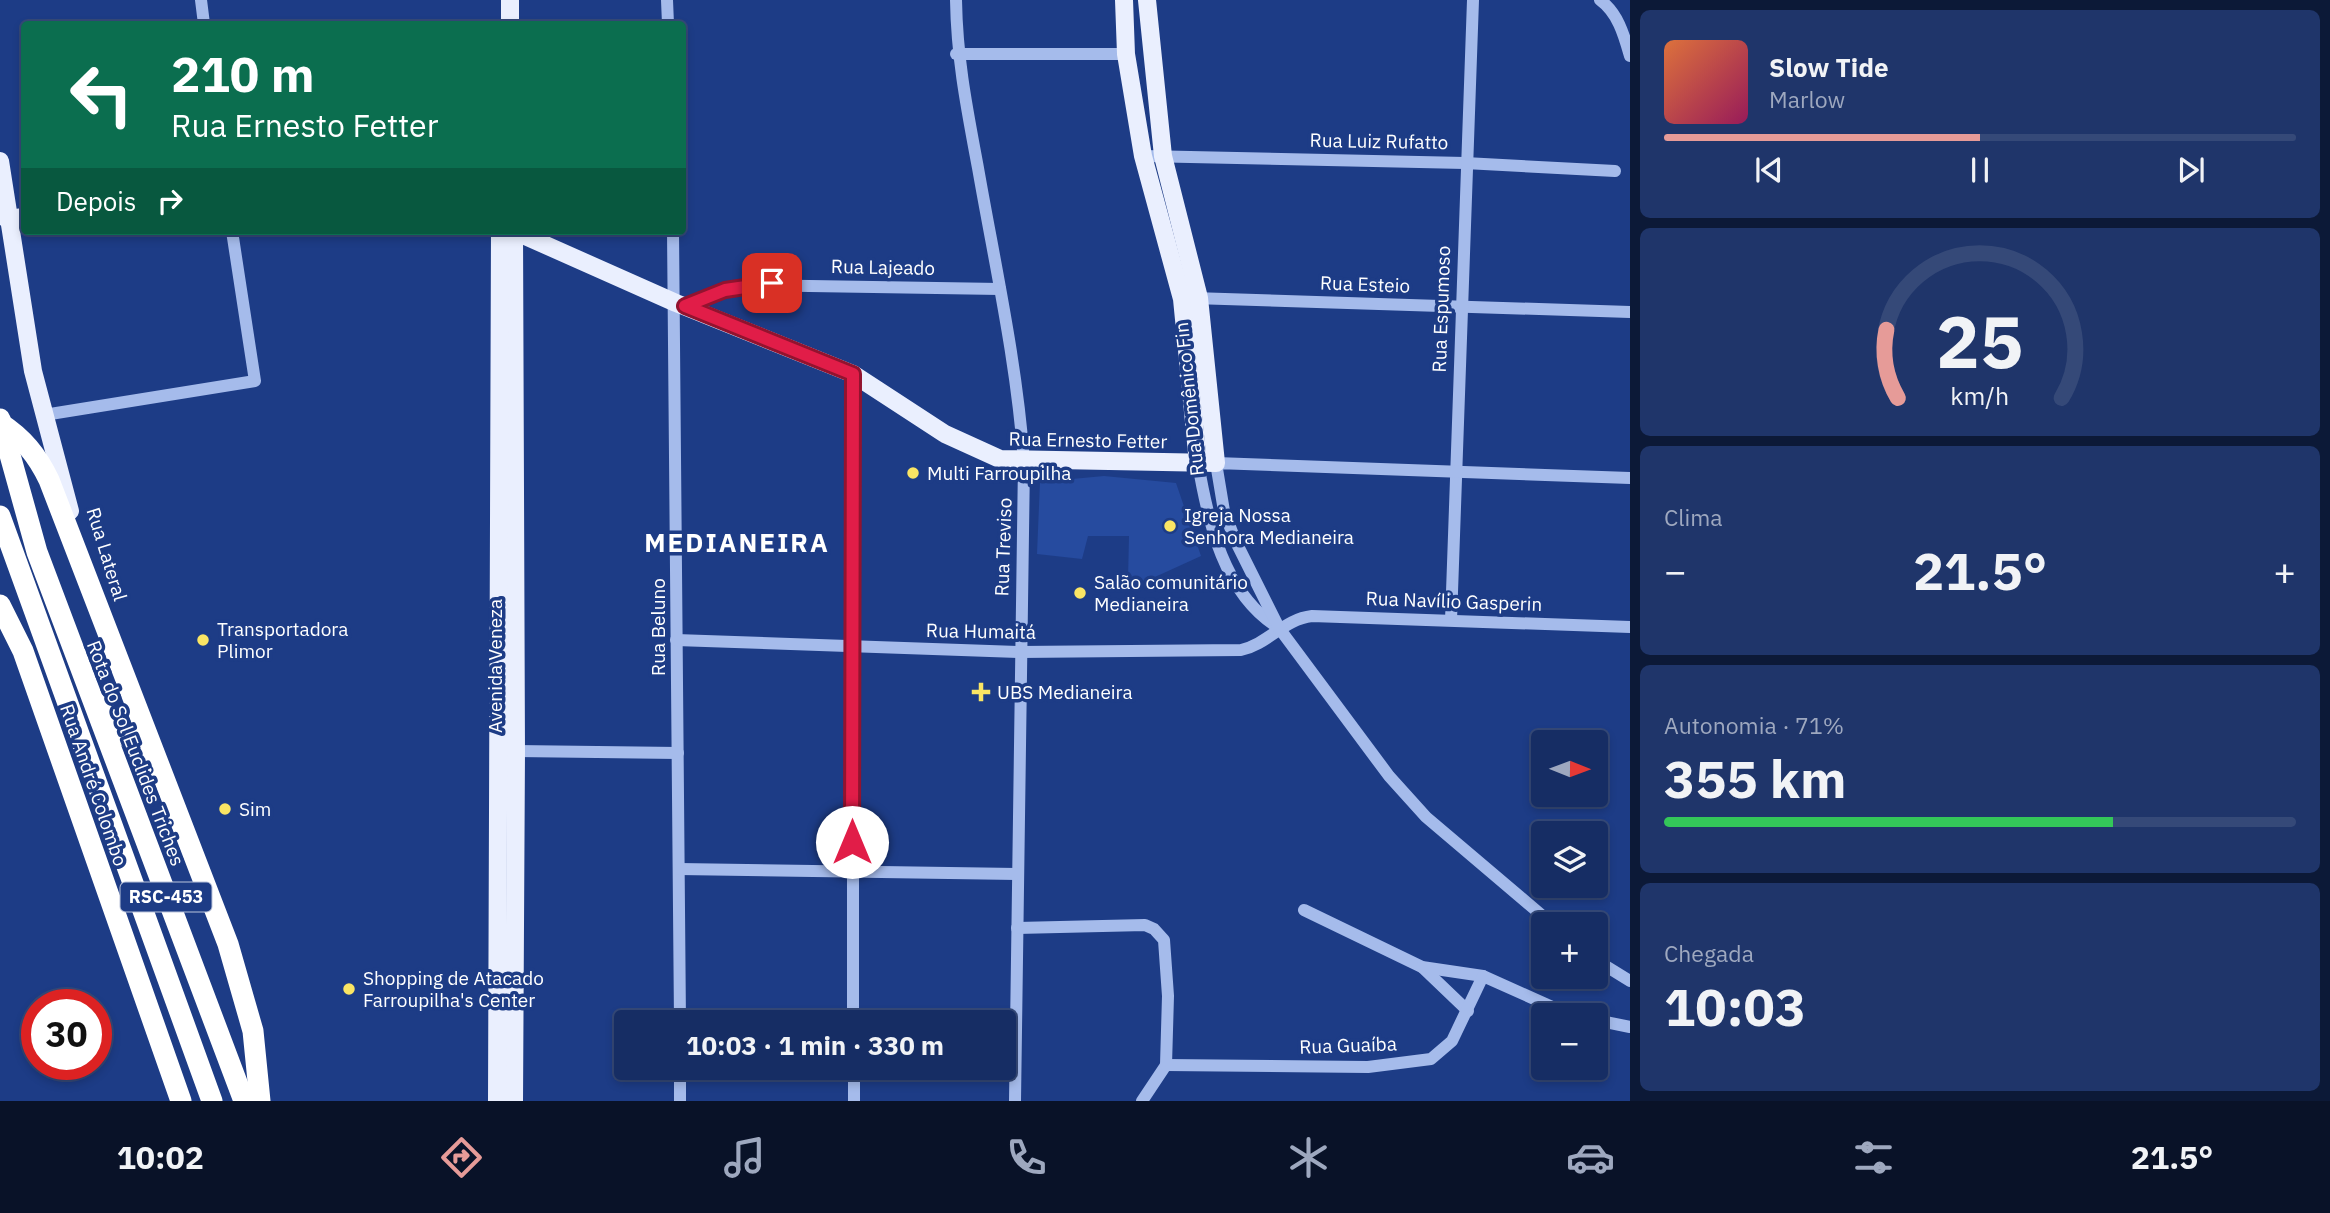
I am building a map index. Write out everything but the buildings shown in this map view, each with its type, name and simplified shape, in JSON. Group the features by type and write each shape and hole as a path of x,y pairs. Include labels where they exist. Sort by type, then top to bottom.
{"highway":[{"path":"1,421 38,457 88,578"},
{"name":"Rota do Sol Euclides Triches","path":"1,421 37,552 244,1101"},
{"name":"RSC-453","path":"0,516 212,1101"},
{"name":"Rua Lateral","path":"88,578 228,944 253,1031 260,1101"},
{"name":"Rua André Colombo","path":"0,605 23,651 181,1101"},
{"path":"89,693 162,775"},
{"path":"99,869 198,1063"}],"main road":[{"path":"498,0 498,21"},
{"path":"510,0 510,21"},
{"name":"Rua Domênico Fin","path":"1124,0 1126,54 1143,156 1191,298 1198,463"},
{"name":"Rua Domênico Fin","path":"1147,0 1163,156 1191,298 1216,463"},
{"name":"Rua Lateral","path":"0,161 16,218 44,415 88,578"},
{"name":"Avenida Veneza","path":"500,235 507,837 506,1065 514,1101"},
{"name":"Avenida Veneza","path":"507,837 516,751 514,235"},
{"name":"Rua Ernesto Fetter","path":"523,235 681,305 853,374 945,434 975,450 1000,459 1024,462 1216,463"},
{"name":"Avenida Veneza","path":"497,1101 506,1065"}],"street":[{"path":"201,0 204,21"},
{"path":"667,0 668,21"},
{"name":"Rua Treviso","path":"956,0 957,54 1000,289 1021,419 1024,462 1019,652 1015,1101"},
{"name":"Rua Espumoso","path":"1451,620 1465,163 1473,0"},
{"path":"1600,0 1609,7 1622,29 1630,56"},
{"path":"957,54 1126,54"},
{"name":"Rua Luiz Rufatto","path":"1143,156 1465,163 1615,171"},
{"path":"44,415 254,381 233,235"},
{"name":"Rua Beluno","path":"674,235 681,305 676,640 680,1010"},
{"name":"Rua Lajeado","path":"681,305 746,285 1000,289"},
{"name":"Rua Esteio","path":"1191,298 1630,312"},
{"path":"853,374 853,1010"},
{"name":"Rua Domênico Fin","path":"1198,463 1206,510 1239,590 1260,617 1279,628"},
{"name":"Rua Domênico Fin","path":"1216,463 1224,511 1235,540 1279,628"},
{"name":"Rua Ernesto Fetter","path":"1216,463 1630,478"},
{"name":"Rua Navílio Gasperin","path":"1279,628 1302,617 1312,616 1630,627"},
{"path":"1279,628 1389,776 1426,817 1538,912"},
{"name":"Rua Humaitá","path":"676,640 1019,652 1241,650 1261,644 1279,628"},
{"path":"516,751 678,752"},
{"path":"679,869 1017,874"},
{"path":"1304,910 1422,967 1483,976 1543,1003"},
{"path":"1017,928 1144,925 1154,929 1164,940 1168,996 1166,1065 1142,1101"},
{"path":"1422,967 1468,1011"},
{"path":"1608,967 1630,981"},
{"name":"Rua Guaíba","path":"1166,1065 1368,1067 1432,1059 1452,1041 1483,976"},
{"path":"1608,1022 1630,1027"},
{"path":"680,1080 680,1101"},
{"path":"853,1080 854,1101"}],"shaded area":[{"path":"1104,476 1176,483 1201,556 1144,582 1128,580 1129,536 1088,536 1082,559 1037,554 1040,482"}],"place":[{"name":"Multi Farroupilha","path":"913,473"},
{"name":"Igreja Nossa Senhora Medianeira","path":"1170,526"},
{"name":"Salão comunitário Medianeira","path":"1080,593"},
{"name":"Transportadora Plimor","path":"203,640"},
{"name":"UBS Medianeira","path":"981,692"},
{"name":"Sim","path":"225,809"},
{"name":"Shopping de Atacado Farroupilha's Center","path":"349,989"}],"district":[{"name":"MEDIANEIRA","path":"737,543"}],"route":[{"path":"772,283 725,290 685,306 853,374 852,842"}]}
